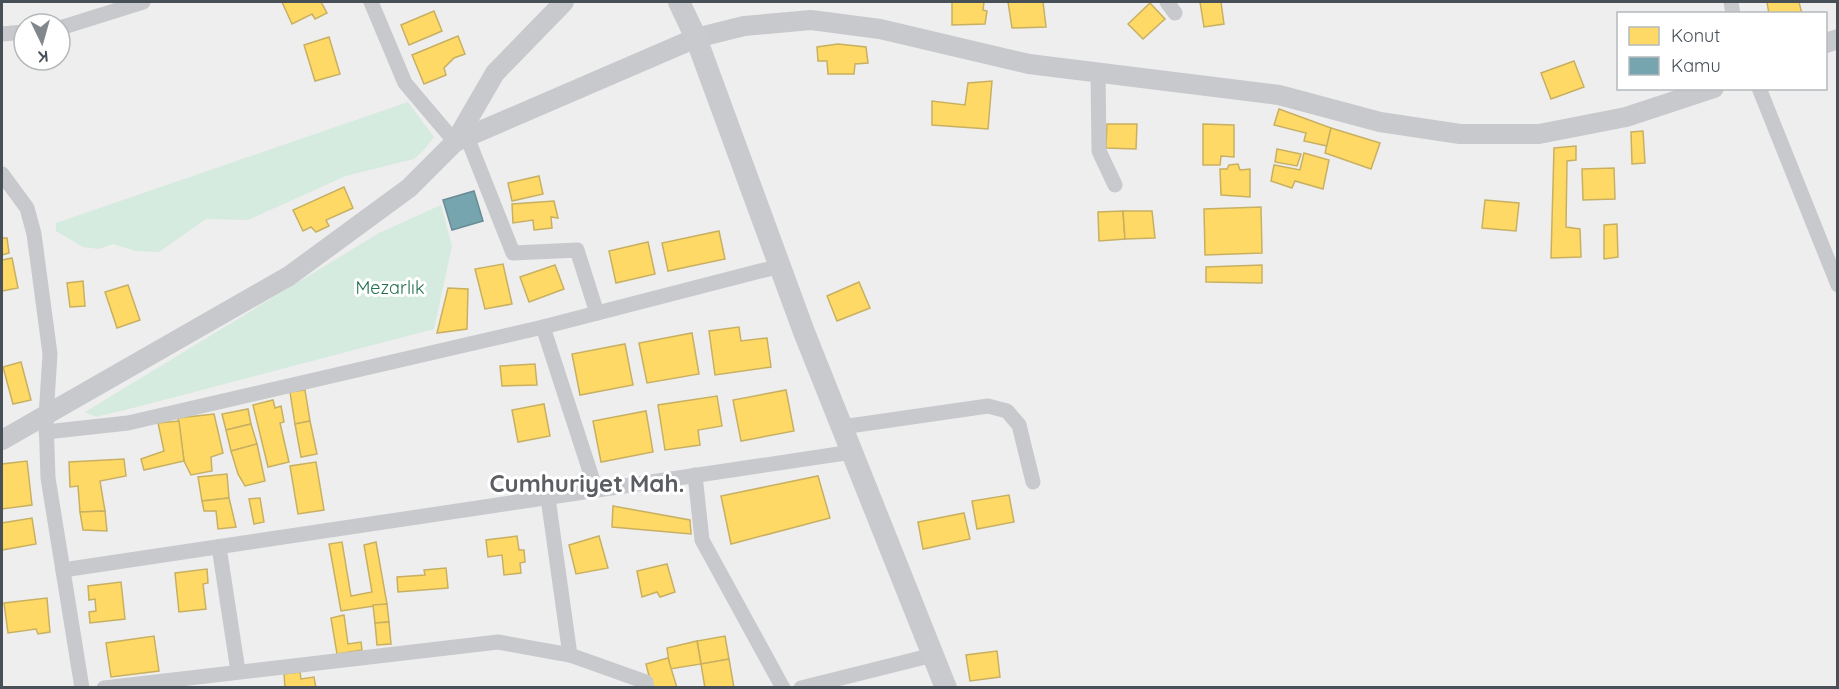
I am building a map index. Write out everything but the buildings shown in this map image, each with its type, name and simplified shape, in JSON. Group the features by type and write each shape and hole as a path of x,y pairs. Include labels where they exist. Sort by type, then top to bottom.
{"main road":[{"path":"679,2 696,38 842,427 946,687"}],"street":[{"path":"72,24 143,2"},
{"path":"371,2 405,83 461,140 513,253 577,250 597,313"},
{"path":"461,140 495,72 564,2"},
{"path":"2,440 46,424 289,276 409,188 461,140 696,38 744,26 811,20 880,29 1029,64 1278,95 1380,122 1460,134 1539,134 1626,117 1708,90"},
{"path":"1098,73 1099,151 1115,185"},
{"path":"1760,90 1832,259 1838,285"},
{"path":"2,174 27,208 34,234 50,354 46,424 48,478 82,687"},
{"path":"46,424 128,423 543,327 780,266"},
{"path":"543,327 596,490"},
{"path":"842,427 988,406 1007,411 1019,425 1033,482"},
{"path":"63,570 852,452"},
{"path":"695,476 702,540 783,687"},
{"path":"548,498 570,655"},
{"path":"219,547 238,672"},
{"path":"104,687 498,642 570,655 646,682 647,687"},
{"path":"801,687 933,656"}],"green space":[{"path":"408,102 434,137 414,159 346,176 248,220 206,219 159,252 135,251 113,244 99,249 83,247 56,231 56,223"},
{"name":"Mezarlık","path":"441,205 452,246 434,329 96,417 85,412 379,233"}],"district":[{"name":"Cumhuriyet Mah.","path":"587,483"}]}
